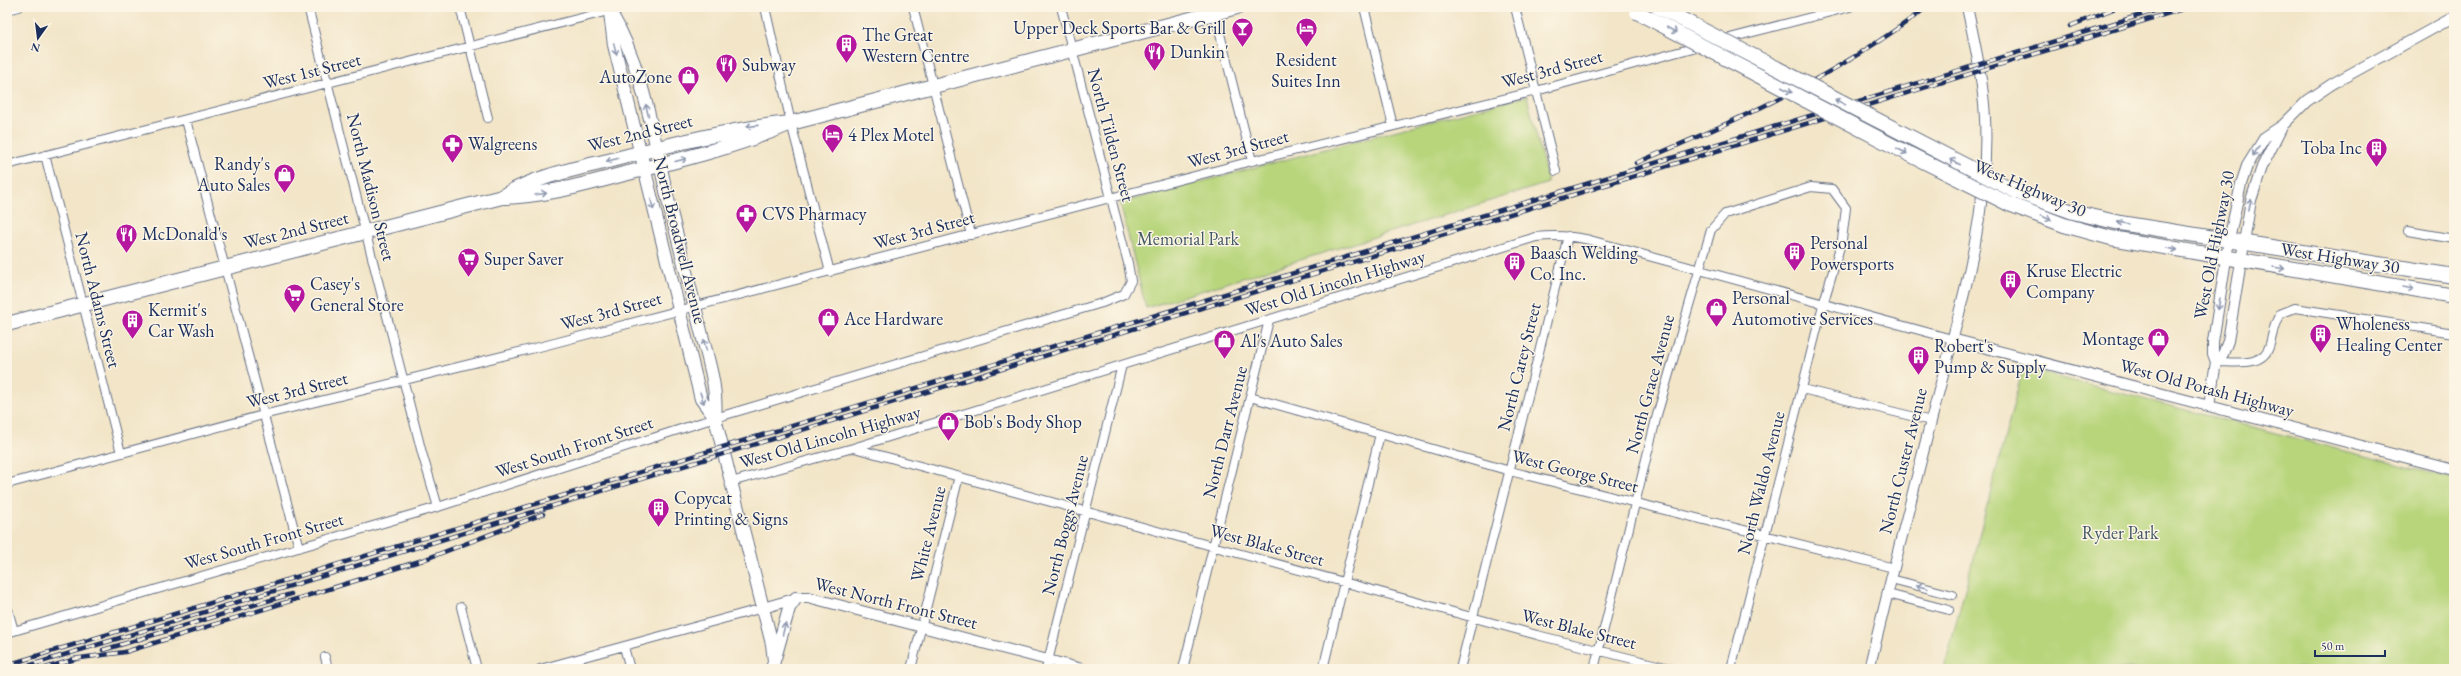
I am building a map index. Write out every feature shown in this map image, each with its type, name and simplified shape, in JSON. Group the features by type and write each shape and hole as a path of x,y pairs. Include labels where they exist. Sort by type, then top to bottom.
{"highway":[{"name":"West 2nd Street","path":"502,197 540,178 731,130 791,122 1072,50 1214,10 1237,7"},
{"name":"West Highway 30","path":"1658,7 1928,148 2012,198 2064,225 2095,235 2241,262 2454,296"},
{"name":"West Highway 30","path":"1632,10 1897,148 2012,198 2094,217 2244,243 2454,276"},
{"name":"West 2nd Street","path":"7,324 502,197 546,194 643,170 741,144 791,122"}],"main road":[{"name":"North Broadwell Avenue","path":"610,9 628,44 639,80 714,383 716,402 715,418 763,608 773,665"},
{"name":"North Broadwell Avenue","path":"610,9 614,45 639,153 701,399 715,418"},
{"path":"773,665 789,608 796,598"}],"street":[{"path":"7,10 19,7"},
{"name":"North Madison Street","path":"308,7 329,83 403,380 438,507"},
{"path":"460,7 488,118"},
{"name":"West 1st Street","path":"7,165 186,120 610,9 624,7"},
{"path":"765,7 791,122 830,272"},
{"path":"913,7 971,235"},
{"name":"North Tilden Street","path":"1061,7 1130,270"},
{"path":"1364,7 1393,126"},
{"path":"1515,7 1556,171"},
{"name":"West 3rd Street","path":"7,484 263,415 830,272 1252,161 1536,90 1850,7"},
{"name":"North Custer Avenue","path":"1869,669 1952,339 1974,246 1982,199 1985,128 1980,71 1967,7"},
{"path":"1214,10 1252,161"},
{"name":"West Old Highway 30","path":"2209,406 2216,362 2213,354 2213,342 2229,240 2247,166 2265,137 2283,125 2306,101 2332,84 2454,18"},
{"path":"186,120 299,548"},
{"name":"West Old Highway 30","path":"2216,362 2223,354 2228,341 2254,189 2283,125"},
{"name":"North Adams Street","path":"45,155 121,453"},
{"name":"North Grace Avenue","path":"1594,669 1635,502 1710,230 1725,214 1811,187 1832,189 1846,208"},
{"name":"North Waldo Avenue","path":"1731,669 1823,305 1842,240 1846,208"},
{"path":"2408,231 2454,239"},
{"name":"West Old Lincoln Highway","path":"731,482 853,448 1536,237 1568,236 1952,339"},
{"name":"North Carey Street","path":"1460,669 1568,236"},
{"name":"West South Front Street","path":"10,632 438,507 715,418 1102,303 1124,294 1131,281 1130,270"},
{"path":"2216,362 2246,362 2259,359 2268,350 2275,324 2280,314 2295,308 2454,333"},
{"name":"North Darr Avenue","path":"1183,669 1269,320"},
{"name":"West Old Potash Highway","path":"1952,339 2454,470"},
{"name":"North Boggs Avenue","path":"1047,664 1122,365"},
{"path":"1802,388 1931,421"},
{"name":"West George Street","path":"1250,397 1510,471 1894,568"},
{"path":"1323,669 1380,434"},
{"name":"West Blake Street","path":"853,448 1473,618 1672,669"},
{"name":"White Avenue","path":"911,669 959,476"},
{"path":"1891,579 1953,595"},
{"path":"1888,594 1950,610"},
{"name":"West North Front Street","path":"540,669 624,647 796,598 808,597 922,626 1047,664 1082,669"},
{"path":"7,606 10,632"},
{"path":"460,607 477,669"},
{"path":"624,647 630,669"},
{"path":"325,657 328,669"}],"green space":[{"name":"Memorial Park","path":"1527,96 1548,183 1146,308 1120,203"},
{"name":"Ryder Park","path":"2023,368 2454,479 2454,669 1944,669"}],"railway":[{"path":"1636,163 1750,113 1786,95 1858,54 1893,32 1927,7"},
{"path":"2070,26 2118,7"},
{"path":"7,665 2167,7"},
{"path":"18,669 2189,7"},
{"path":"73,659 125,652 423,560 543,514"},
{"path":"103,650 291,594"},
{"path":"42,669 79,658"}],"place":[{"name":"Upper Deck Sports Bar & Grill","path":"1242,48"},
{"name":"Resident Suites Inn","path":"1306,48"},
{"name":"The Great Western Centre","path":"846,64"},
{"name":"Dunkin'","path":"1155,72"},
{"name":"Subway","path":"726,84"},
{"name":"AutoZone","path":"688,96"},
{"name":"4 Plex Motel","path":"832,154"},
{"name":"Walgreens","path":"453,164"},
{"name":"Toba Inc","path":"2377,168"},
{"name":"Randy's Auto Sales","path":"285,194"},
{"name":"CVS Pharmacy","path":"746,234"},
{"name":"McDonald's","path":"127,254"},
{"name":"Personal Powersports","path":"1795,272"},
{"name":"Super Saver","path":"469,278"},
{"name":"Baasch Welding Co. Inc.","path":"1515,282"},
{"name":"Kruse Electric Company","path":"2011,300"},
{"name":"Casey's General Store","path":"294,314"},
{"name":"Personal Automotive Services","path":"1716,328"},
{"name":"Ace Hardware","path":"828,338"},
{"name":"Kermit's Car Wash","path":"132,340"},
{"name":"Wholeness Healing Center","path":"2321,354"},
{"name":"Montage","path":"2159,358"},
{"name":"Al's Auto Sales","path":"1224,360"},
{"name":"Robert's Pump & Supply","path":"1918,376"},
{"name":"Bob's Body Shop","path":"949,442"},
{"name":"Copycat Printing & Signs","path":"659,528"}]}
